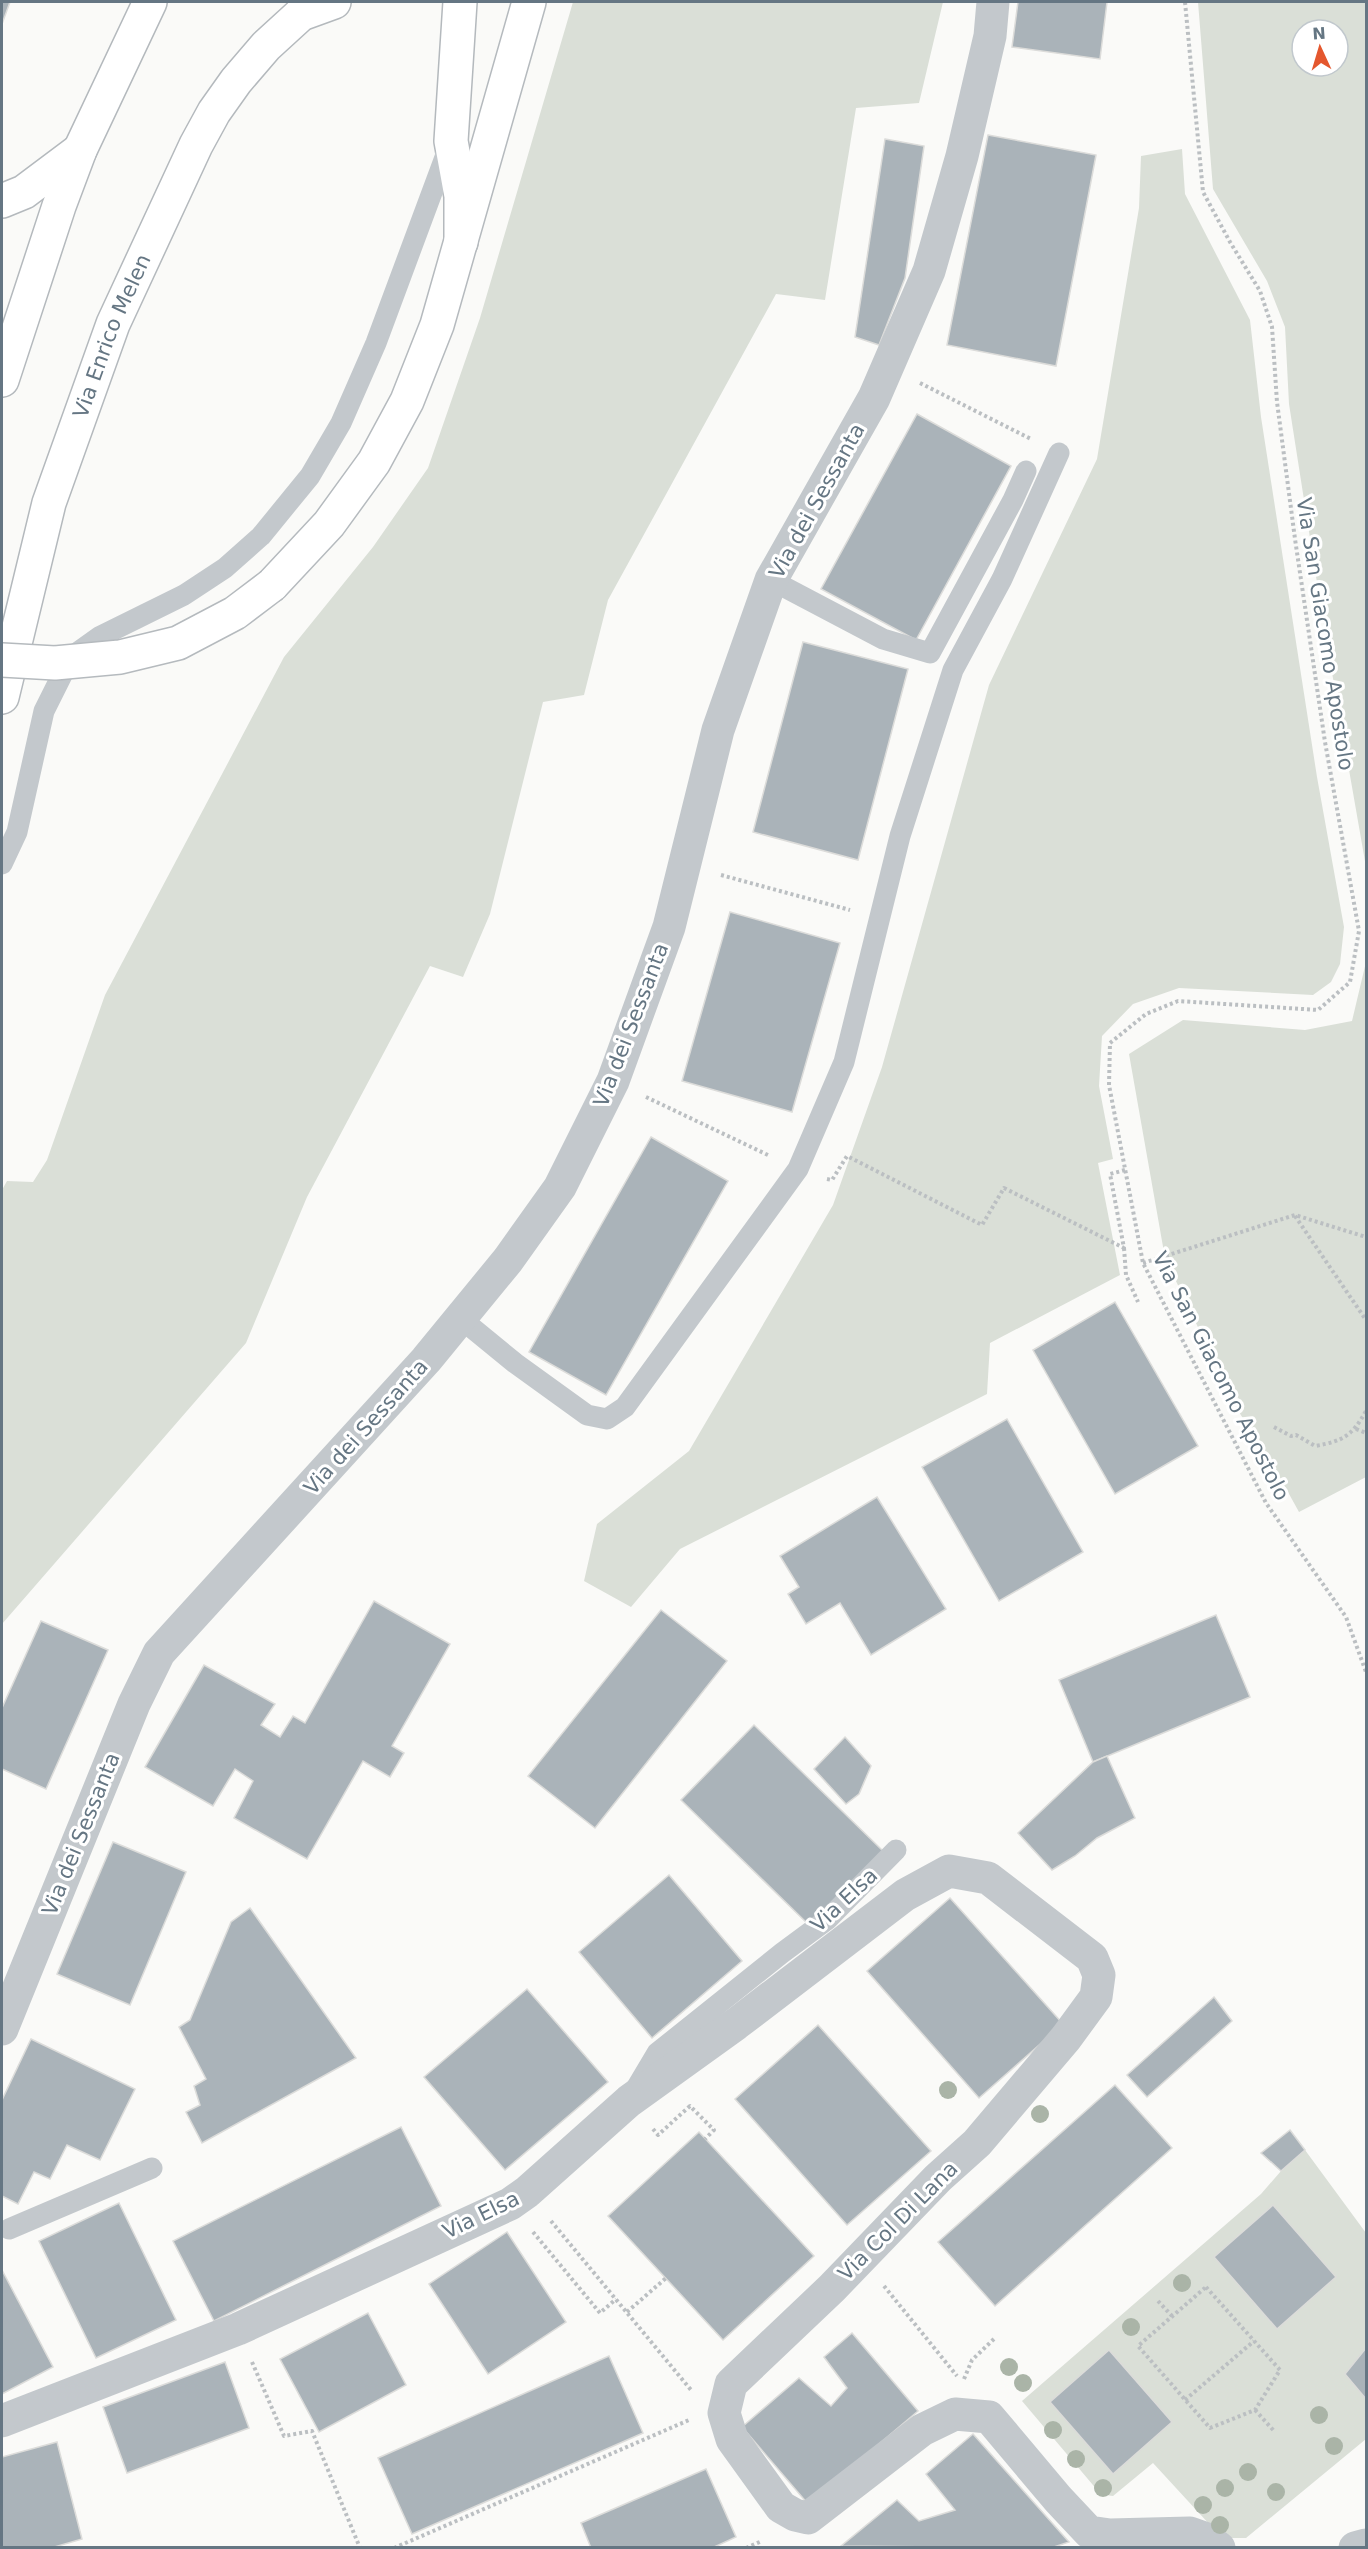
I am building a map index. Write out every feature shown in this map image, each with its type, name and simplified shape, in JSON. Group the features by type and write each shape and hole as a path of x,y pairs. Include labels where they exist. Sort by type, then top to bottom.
{"main road":[{"path":"2,380 59,206 80,150 150,2"},
{"path":"309,8 334,2"},
{"path":"460,2 451,141 461,196 461,242"},
{"path":"2,660 55,663 109,658 177,643 235,613 272,585 329,524 374,462 407,402 437,325 529,2"},
{"name":"Via Enrico Melen","path":"2,697 48,503 113,324 196,145 214,112 236,81 267,46 309,8"},
{"path":"2,201 24,192 80,150"}],"street":[{"name":"Via dei Sessanta","path":"2,2029 134,1704 159,1653 426,1360 508,1260 560,1186 613,1081 669,927 718,730 771,580 874,398 929,271 962,156 990,36 993,2"},
{"name":"Via Col Di Lana","path":"629,2101 736,2024 905,1895 950,1871 988,1878 1092,1958 1099,1976 1096,1997 1066,2038 977,2143 938,2178 861,2258 731,2384 724,2413 732,2439 781,2507 795,2515 808,2518 922,2430 955,2414 989,2417 1089,2532 1110,2535 1190,2533 1207,2539 1219,2547"},
{"name":"Via Elsa","path":"2,2421 238,2328 519,2198 629,2101"},
{"path":"1355,2547 1366,2545"}],"lane":[{"path":"2,864 16,832 44,711 71,657 99,637 184,595 225,568 261,536 310,476 341,423 376,343 451,141"},
{"path":"460,1318 515,1363 587,1415 607,1419 625,1407 798,1169 844,1062 900,836 953,670 1002,579 1059,453"},
{"path":"771,580 883,639 930,653 1013,500 1026,471"},
{"name":"Via Elsa","path":"629,2101 657,2053 828,1919 896,1850"},
{"path":"9,2229 152,2168"}],"path":[{"name":"Via San Giacomo Apostolo","path":"1185,2 1203,192 1260,291 1272,327 1277,402 1295,539 1325,742 1359,931 1350,982 1318,1010 1178,1001 1146,1014 1110,1043 1109,1085 1143,1263 1266,1503 1346,1617 1366,1672"},
{"path":"888,367 1059,453"},
{"path":"685,865 879,918"},
{"path":"613,1081 798,1169 832,1180 847,1156 982,1225 1004,1188 1124,1248"},
{"path":"1125,1170 1110,1174 1124,1248 1126,1275 1138,1302"},
{"path":"1295,1215 1366,1320"},
{"path":"1143,1263 1295,1215 1366,1238"},
{"path":"1274,1427 1291,1436 1296,1435 1315,1446 1338,1442 1356,1429 1366,1411"},
{"path":"1356,1429 1366,1433"},
{"path":"519,2198 600,2313 616,2299"},
{"path":"519,2198 616,2299 694,2393"},
{"path":"861,2258 963,2384 972,2360 996,2337"},
{"path":"627,2312 666,2278"},
{"path":"1206,2287 1254,2341 1280,2370 1255,2410 1210,2428 1138,2346 1206,2287"},
{"path":"1158,2301 1172,2316"},
{"path":"238,2328 284,2436 312,2431 360,2547"},
{"path":"1185,2400 1254,2341"},
{"path":"1255,2410 1275,2432"},
{"path":"394,2547 709,2411 732,2439"}],"shaded area":[{"path":"573,2 943,2 919,103 856,108 825,300 776,294 608,600 584,695 543,702 490,914 463,977 430,966 307,1197 246,1343 2,1624 2,1190 7,1181 33,1182 47,1160 105,995 284,657 373,547 428,468 480,318"},
{"path":"1198,2 1366,2 1366,867 1323,621 1289,404 1285,327 1267,281 1213,189"},
{"path":"1182,149 1185,194 1250,320 1261,417 1317,777 1344,927 1340,964 1331,982 1313,995 1179,988 1133,1004 1102,1036 1099,1086 1113,1159 1098,1163 1120,1275 990,1343 987,1394 680,1549 631,1607 584,1581 597,1524 689,1451 833,1205 882,1067 989,685 1097,459 1139,208 1141,156"},
{"path":"1366,962 1366,1477 1299,1512 1273,1465 1237,1409 1165,1258 1129,1054 1183,1020 1305,1030 1352,1021"},
{"path":"1305,2150 1366,2233 1366,2348 1346,2374 1366,2399 1366,2439 1246,2538 1222,2538 1153,2463 1113,2496 1098,2491 1022,2401 1261,2194 1281,2171"}],"building":[{"path":"2,2 10,2 2,24"},
{"path":"1018,2 1107,2 1100,59 1012,47"},
{"path":"988,135 1096,155 1056,366 947,345"},
{"path":"885,139 924,146 905,278 879,345 855,337"},
{"path":"917,414 1011,466 916,640 821,589"},
{"path":"803,642 908,669 858,860 753,832"},
{"path":"730,912 840,943 792,1112 682,1081"},
{"path":"651,1137 728,1181 606,1395 529,1352"},
{"path":"1115,1302 1198,1446 1115,1494 1033,1350"},
{"path":"1007,1419 1083,1552 999,1601 922,1467"},
{"path":"877,1497 946,1609 871,1655 840,1603 806,1624 788,1594 799,1587 780,1556"},
{"path":"374,1601 450,1644 392,1746 404,1753 390,1777 363,1761 307,1859 234,1818 253,1781 235,1769 213,1806 145,1767 204,1665 275,1704 261,1725 280,1737 293,1716 305,1723"},
{"path":"661,1610 727,1661 595,1828 528,1776"},
{"path":"1216,1615 1250,1697 1093,1762 1059,1680"},
{"path":"41,1621 108,1650 46,1789 2,1769 2,1708"},
{"path":"754,1725 884,1852 811,1927 681,1800"},
{"path":"845,1737 871,1766 859,1794 846,1804 814,1769"},
{"path":"1107,1756 1135,1818 1097,1838 1075,1856 1052,1870 1018,1833 1093,1762"},
{"path":"113,1842 186,1872 130,2005 57,1974"},
{"path":"669,1875 742,1961 652,2038 579,1952"},
{"path":"950,1898 1063,2024 979,2098 867,1971"},
{"path":"250,1908 356,2058 202,2143 186,2112 200,2105 194,2086 206,2079 179,2027 190,2020 231,1922"},
{"path":"527,1989 608,2082 505,2170 424,2077"},
{"path":"1214,1997 1232,2021 1147,2097 1127,2075"},
{"path":"818,2025 931,2151 847,2225 735,2099"},
{"path":"31,2039 135,2089 100,2160 67,2145 50,2179 34,2172 18,2204 2,2196 2,2100"},
{"path":"1115,2085 1172,2148 995,2306 938,2242"},
{"path":"401,2127 441,2206 214,2321 173,2241"},
{"path":"1290,2130 1305,2150 1281,2171 1261,2153"},
{"path":"699,2132 814,2256 723,2340 608,2216"},
{"path":"119,2203 176,2320 96,2358 39,2241"},
{"path":"1273,2205 1336,2277 1277,2329 1214,2257"},
{"path":"507,2232 566,2322 488,2374 429,2284"},
{"path":"2,2270 53,2367 2,2394"},
{"path":"368,2313 406,2385 319,2432 280,2359"},
{"path":"852,2333 918,2411 808,2504 742,2427 799,2378 831,2406 847,2388 824,2357"},
{"path":"1366,2348 1366,2399 1345,2374"},
{"path":"1109,2350 1172,2422 1113,2474 1050,2402"},
{"path":"609,2356 643,2433 412,2534 378,2458"},
{"path":"225,2362 249,2428 127,2473 103,2407"},
{"path":"973,2434 1069,2542 1051,2548 841,2546 897,2500 919,2521 955,2510 926,2474"},
{"path":"57,2442 82,2539 51,2548 2,2548 2,2457"},
{"path":"706,2469 736,2537 712,2548 591,2548 581,2523"}]}
